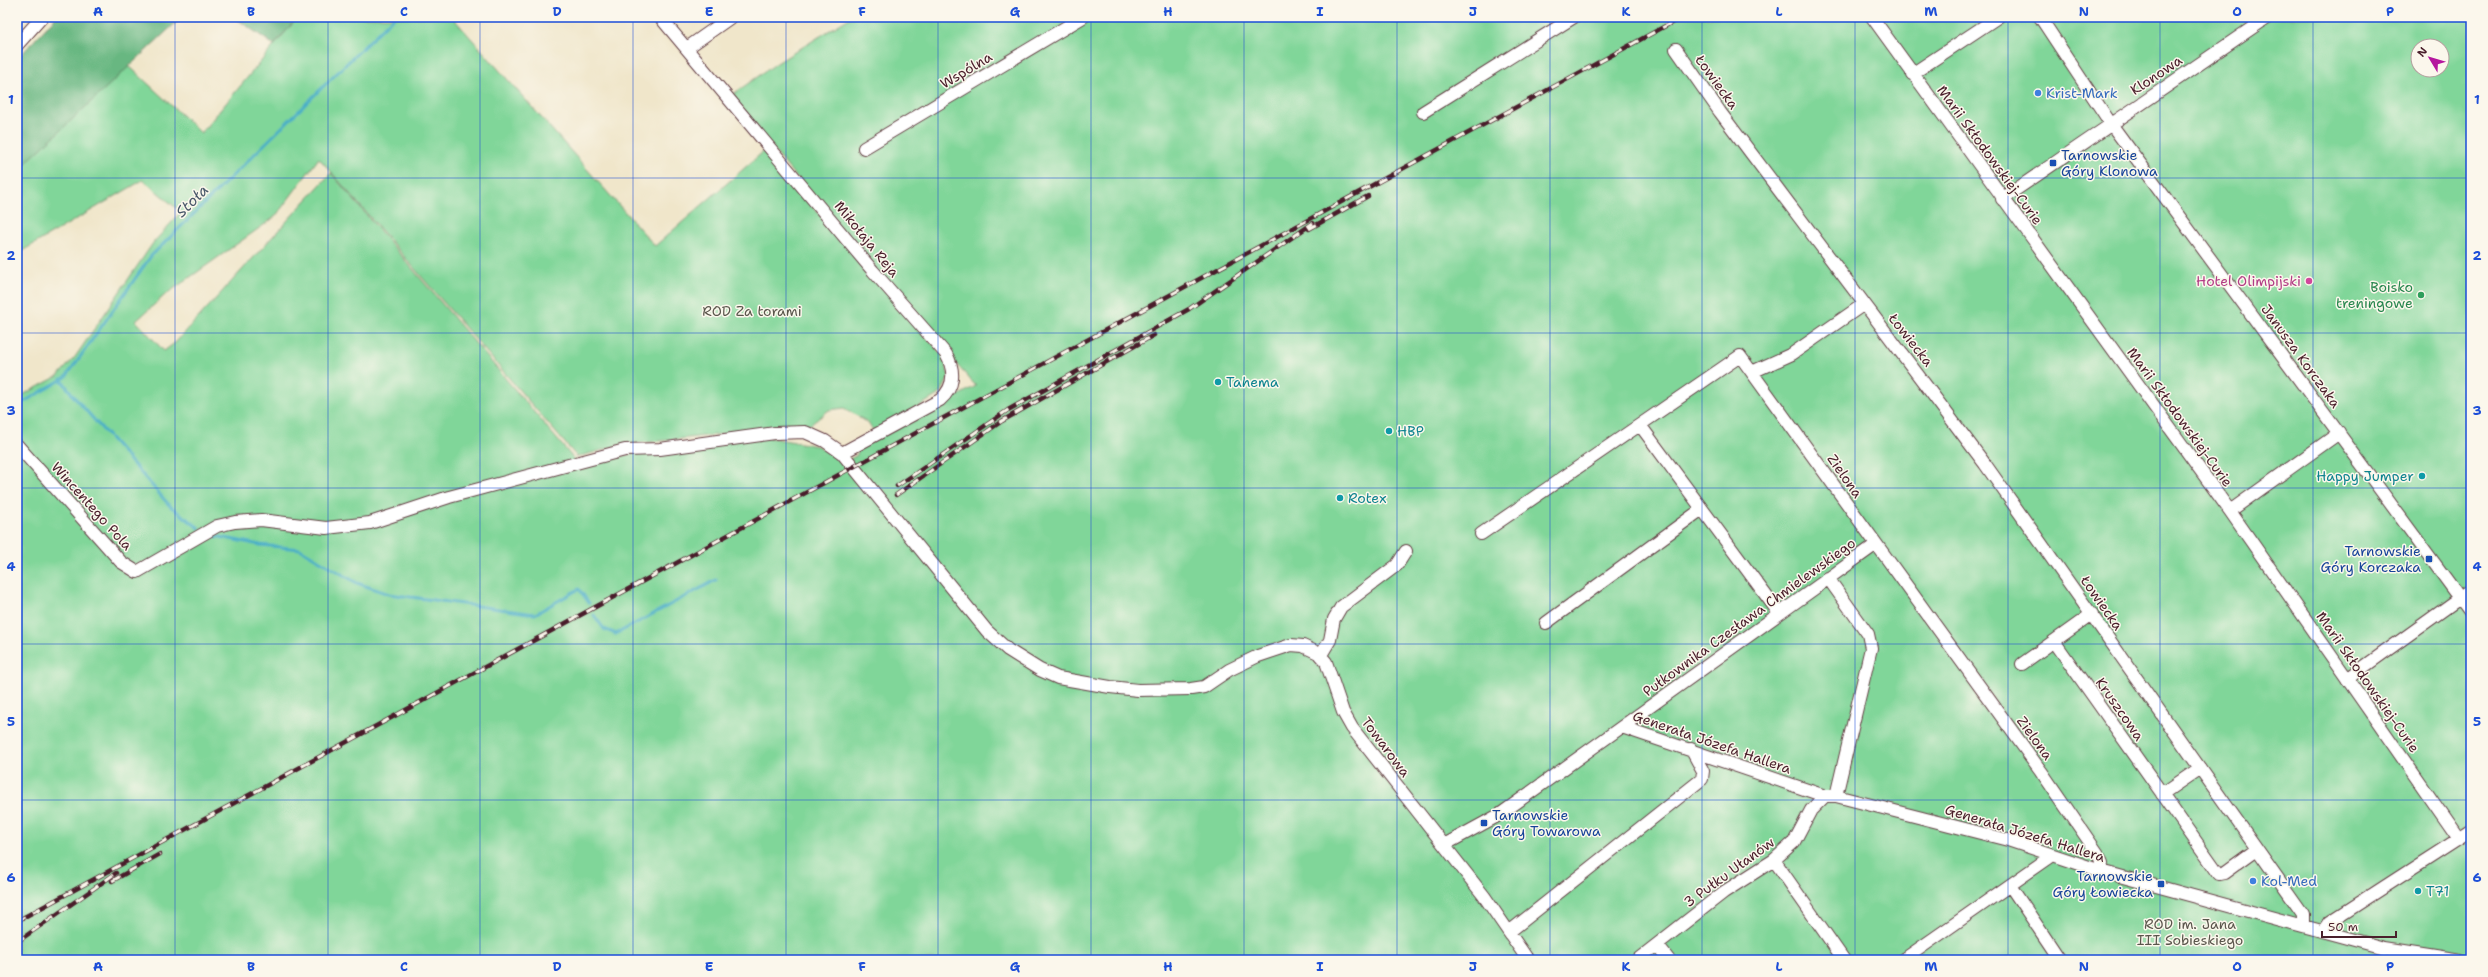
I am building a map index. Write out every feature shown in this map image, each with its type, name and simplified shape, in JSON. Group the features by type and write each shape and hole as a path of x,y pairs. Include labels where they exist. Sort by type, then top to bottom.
{"street":[{"path":"17,45 42,17"},
{"name":"Mikołaja Reja","path":"660,17 873,271 946,354 951,362 953,370 947,394 842,453"},
{"path":"687,48 731,17"},
{"name":"Wspólna","path":"864,148 1082,17"},
{"path":"1423,112 1574,17"},
{"name":"Marii Skłodowskiej-Curie","path":"1872,17 2002,199 2230,510 2459,839"},
{"path":"1912,74 1998,17"},
{"name":"Janusza Korczaka","path":"2040,17 2111,124 2471,613"},
{"name":"Klonowa","path":"2002,199 2268,17"},
{"name":"Łowiecka","path":"1676,49 1864,304 1980,457 2303,914 2303,926"},
{"path":"1752,372 1792,354 1864,304"},
{"name":"Zielona","path":"1481,534 1740,356 1875,545 2041,771 2098,854 2102,863 2101,872"},
{"path":"1640,425 1779,613"},
{"name":"Wincentego Pola","path":"17,445 121,562 137,572 216,526 235,522 260,520 326,528 370,523 449,497 625,450 660,449 775,433 805,432 825,441 842,453"},
{"path":"2230,510 2339,434"},
{"path":"842,453 986,631 1018,657 1054,677 1110,687 1138,690 1191,689 1204,686 1248,660 1291,645 1307,647 1320,655 1330,640 1334,619 1341,607 1397,565 1406,551"},
{"path":"1546,623 1702,509"},
{"name":"Pułkownika Czesława Chmielewskiego","path":"1626,729 1779,613 1875,545"},
{"path":"1828,578 1868,634 1871,648 1831,796"},
{"path":"2347,679 2471,590"},
{"path":"2022,664 2092,614"},
{"name":"Kruszcowa","path":"2054,641 2219,874 2224,873 2256,849"},
{"name":"Towarowa","path":"1320,655 1326,662 1338,701 1352,728 1484,896 1528,960"},
{"name":"Generała Józefa Hallera","path":"1444,845 1499,815 1626,729 1831,796 2008,840 2101,872 2384,948 2461,960"},
{"path":"1509,932 1702,779 1703,771 1691,749"},
{"path":"2162,794 2200,768"},
{"name":"3 Pułku Ułanów","path":"1637,960 1724,892 1774,860 1794,842 1811,810 1831,796"},
{"path":"2324,931 2330,922 2471,831"},
{"path":"1903,960 2011,887 2053,855"},
{"path":"1774,860 1844,960"},
{"path":"2011,887 2060,960"},
{"path":"1657,945 1669,960"}],"green space":[{"path":"56,17 182,17 17,171 17,59"},
{"path":"234,17 298,17 274,45"},
{"path":"298,17 456,17 454,19 655,246 764,151 944,357 949,377 941,393 875,433 867,422 844,408 829,410 810,425 622,445 577,457 319,158 275,217 165,295 136,321 164,351 176,342 331,173 579,465 650,450 760,436 818,446 843,463 857,455 858,449 976,386 897,298 729,97 777,63 851,17 2471,17 2471,960 17,960 17,398 58,376 75,357 153,243 181,212 143,180 17,254 17,171 128,65 201,133"}],"waterway":[{"name":"Stoła","path":"17,406 66,377 151,256 394,17"},
{"path":"61,379 75,398 170,506 199,528"},
{"path":"215,536 260,545 300,549 357,583 389,594 535,614 579,589 589,603"},
{"path":"594,615 604,629 616,634 716,580"}],"railway":[{"path":"17,921 1682,17"},
{"path":"1309,229 1368,196"},
{"path":"897,486 1008,410 1189,309 1313,223"},
{"path":"896,495 1002,421 1154,335"},
{"path":"112,881 160,854"},
{"path":"17,942 116,873"}],"place":[{"name":"Krist-Mark","path":"2038,93"},
{"name":"Tarnowskie Góry Klonowa","path":"2053,163"},
{"name":"Hotel Olimpijski","path":"2309,281"},
{"name":"Boisko treningowe","path":"2421,295"},
{"name":"Tahema","path":"1218,382"},
{"name":"HBP","path":"1389,431"},
{"name":"Happy Jumper","path":"2422,476"},
{"name":"Rotex","path":"1340,498"},
{"name":"Tarnowskie Góry Korczaka","path":"2429,559"},
{"name":"Tarnowskie Góry Towarowa","path":"1484,823"},
{"name":"Kol-Med","path":"2253,881"},
{"name":"Tarnowskie Góry Łowiecka","path":"2161,884"},
{"name":"T71","path":"2418,891"}],"park label":[{"name":"ROD Za torami","path":"752,311"},
{"name":"ROD im. Jana III Sobieskiego","path":"2190,932"}]}
